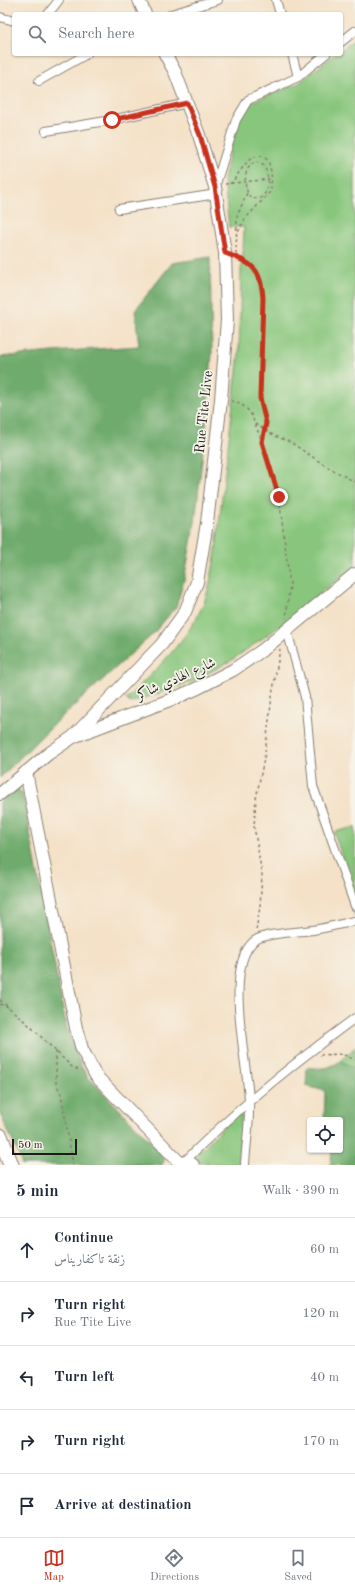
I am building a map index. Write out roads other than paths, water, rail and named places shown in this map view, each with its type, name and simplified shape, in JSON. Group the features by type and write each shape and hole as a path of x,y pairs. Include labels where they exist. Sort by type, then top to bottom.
{"highway":[{"path":"0,1136 11,1165"}],"street":[{"path":"50,12 59,0"},
{"path":"139,0 144,12"},
{"path":"178,12 218,0"},
{"path":"276,0 279,12"},
{"path":"0,17 12,20"},
{"path":"343,40 355,31"},
{"path":"39,81 83,56"},
{"name":"Rue Tite Live","path":"73,737 162,644 185,612 197,582 206,531 221,400 227,320 225,253 216,191 200,135 175,72 166,56"},
{"path":"293,56 298,77"},
{"path":"119,209 216,191 236,120 248,100 298,77 324,56"},
{"path":"46,131 112,120 187,103"},
{"name":"شارع الهادي شاكر","path":"0,794 26,772 73,737 169,701 220,678 248,660 286,631 355,574"},
{"path":"286,631 305,697 313,786 355,906"},
{"path":"26,772 76,1028 88,1064 96,1076 184,1164 228,1119 306,1055 355,1018"},
{"path":"245,1165 249,1102 239,1017 238,994 241,966 244,956 255,940 264,937 315,930 355,921"}]}
